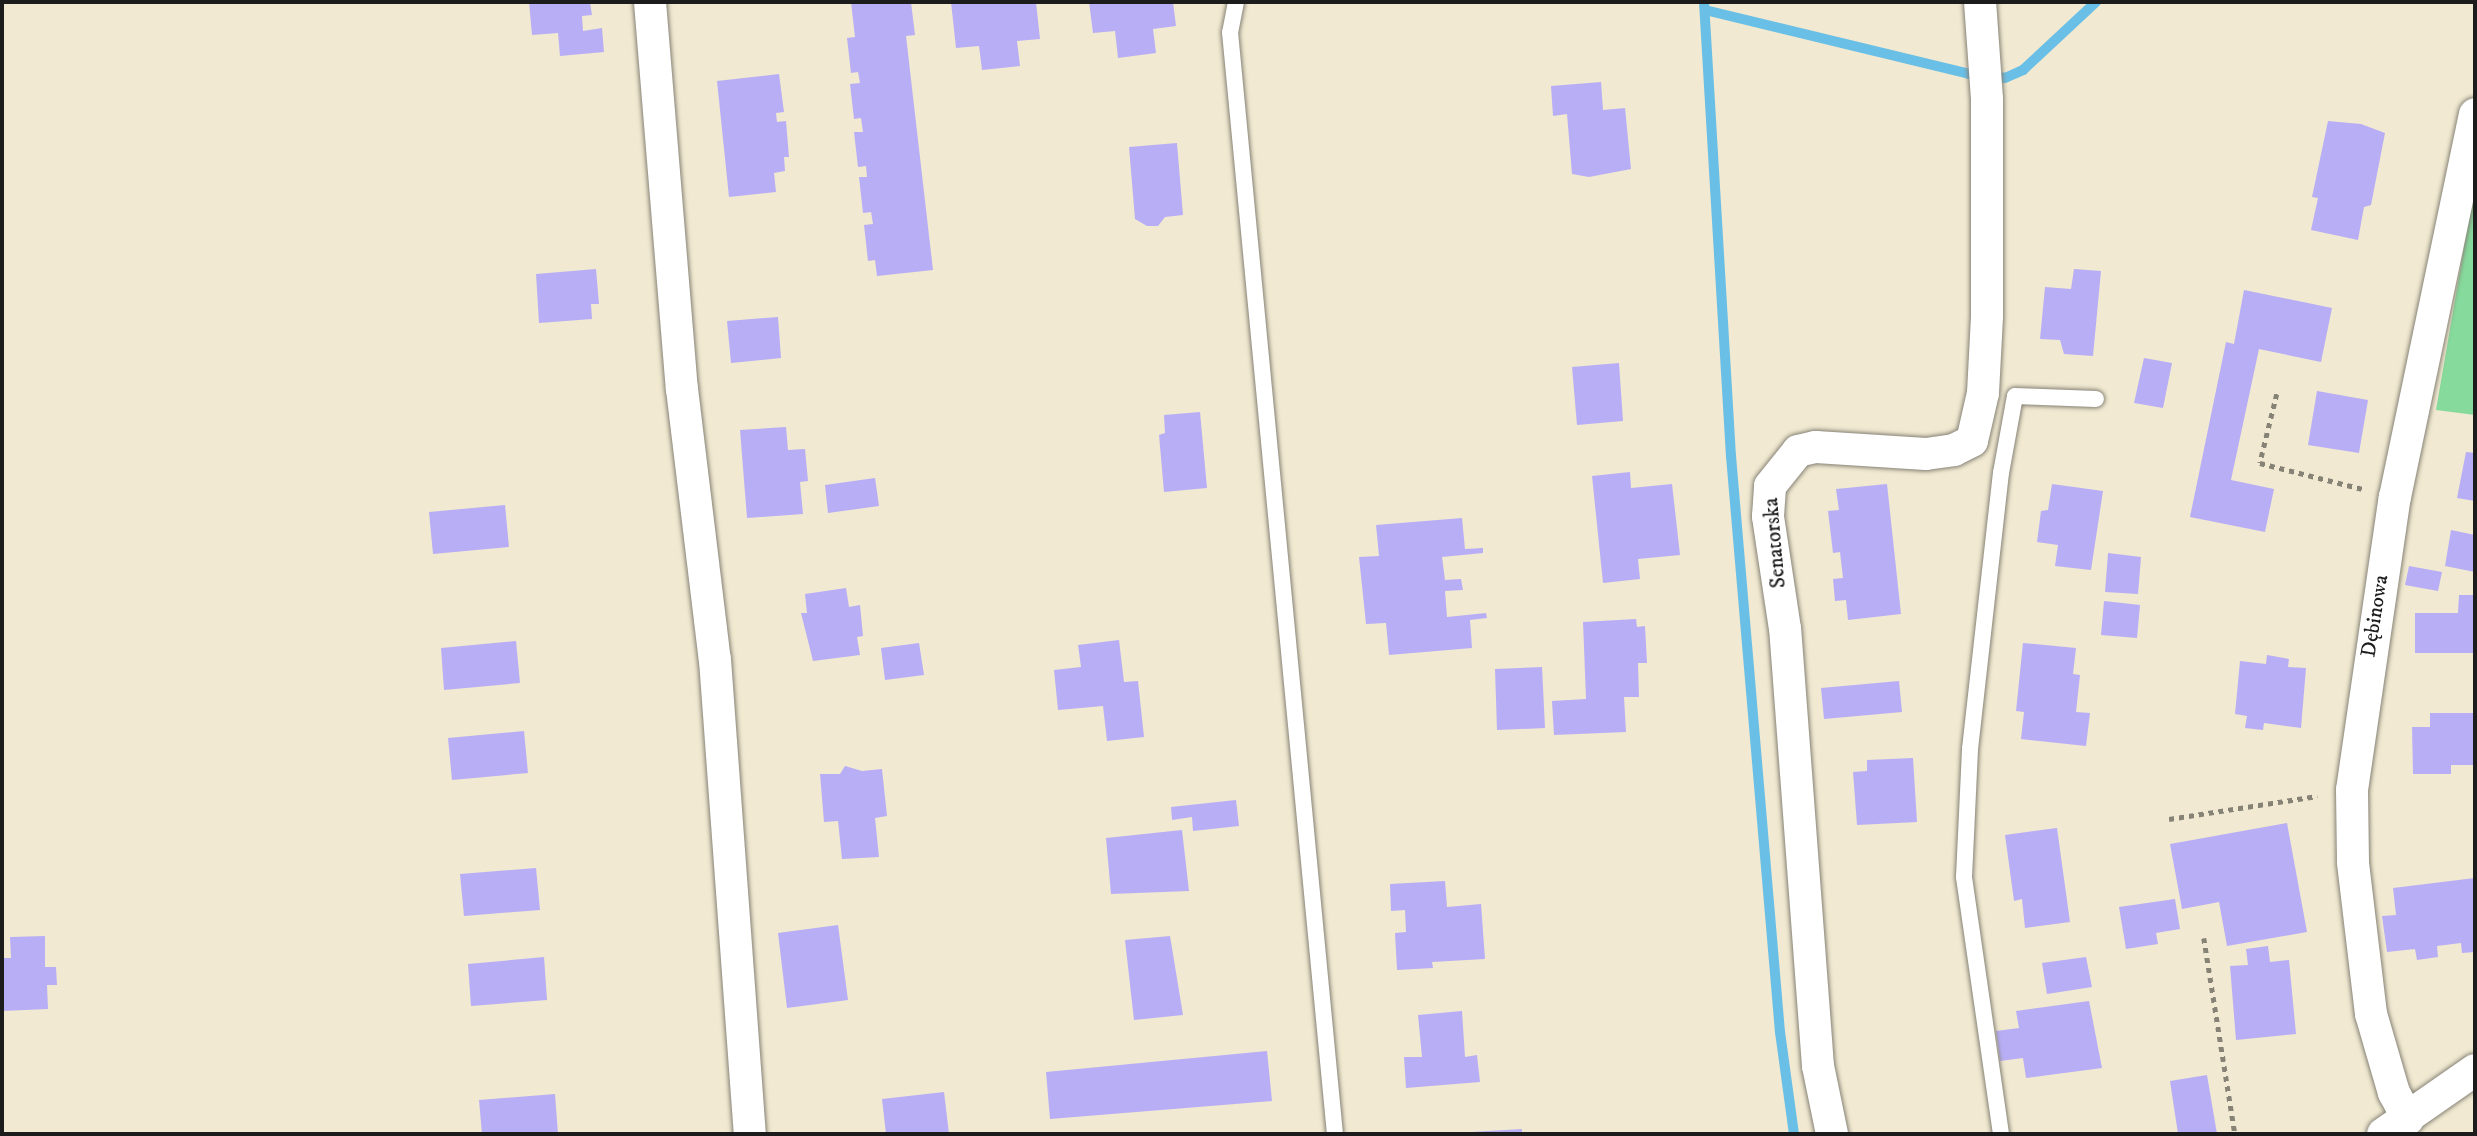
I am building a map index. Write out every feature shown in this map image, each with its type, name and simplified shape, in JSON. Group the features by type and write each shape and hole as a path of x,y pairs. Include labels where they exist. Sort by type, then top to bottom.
{"street":[{"path":"650,2 682,389 715,660 750,1134"},
{"name":"Senatorska","path":"1832,1134 1818,1066 1785,629 1768,516 1770,486 1798,451 1816,447 1926,454 1954,450 1972,441 1983,393 1987,316 1987,99 1980,2"},
{"name":"Dębinowa","path":"2396,1126 2395,1093 2371,1014 2359,926 2351,790 2395,497 2475,114"},
{"path":"2396,1126 2475,1070"}],"lane":[{"path":"1236,2 1230,32 1335,1134"},
{"path":"2001,1134 1964,877 1970,748 2001,473 2015,396 2096,399"}],"path":[{"path":"2277,394 2260,463 2395,497"},
{"path":"2169,819 2351,790"},
{"path":"2204,938 2235,1134"}],"green space":[{"path":"2475,184 2475,415 2436,410"}],"building":[{"path":"529,2 590,2 592,15 582,16 583,31 602,28 604,52 560,56 558,33 532,35"},
{"path":"851,2 911,2 915,35 906,36 933,270 877,276 875,260 868,261 864,225 873,224 871,212 863,213 859,177 867,177 866,166 858,167 854,132 863,132 861,118 854,119 850,84 860,83 858,72 851,73 847,38 855,37"},
{"path":"951,2 1036,2 1040,39 1017,41 1020,66 982,70 979,46 956,48"},
{"path":"1089,2 1173,2 1176,26 1153,29 1156,53 1118,58 1115,31 1093,33"},
{"path":"779,74 784,112 776,113 777,122 786,121 789,157 784,157 785,171 774,173 776,192 729,197 717,81"},
{"path":"1601,82 1603,110 1625,108 1631,169 1589,177 1572,174 1567,114 1553,116 1551,86"},
{"path":"2328,121 2361,124 2385,133 2371,205 2364,207 2358,240 2311,230 2318,198 2312,197"},
{"path":"1177,143 1183,215 1165,217 1158,226 1147,226 1135,219 1129,147"},
{"path":"596,269 599,304 591,304 592,319 539,323 536,274"},
{"path":"2074,269 2101,271 2093,356 2064,354 2060,340 2040,339 2045,287 2071,289"},
{"path":"2244,290 2332,308 2321,362 2259,349 2231,480 2274,489 2265,532 2190,517 2226,342 2234,344"},
{"path":"778,317 781,358 731,363 727,321"},
{"path":"2144,358 2172,363 2163,408 2134,403"},
{"path":"1619,363 1623,421 1577,425 1572,367"},
{"path":"2317,391 2368,400 2359,453 2308,445"},
{"path":"1200,412 1207,488 1164,492 1159,435 1165,433 1164,415"},
{"path":"786,427 788,450 805,449 808,481 800,482 803,514 747,518 740,430"},
{"path":"2466,452 2475,453 2475,501 2457,498"},
{"path":"1630,472 1631,488 1672,484 1680,555 1638,559 1640,579 1603,583 1592,476"},
{"path":"875,478 879,506 828,513 825,485"},
{"path":"1887,484 1901,614 1848,620 1846,600 1835,601 1833,579 1843,578 1840,552 1833,553 1828,511 1839,510 1836,489"},
{"path":"2052,484 2103,491 2091,570 2055,566 2058,545 2037,542 2041,511 2048,510"},
{"path":"505,505 509,547 433,554 429,512"},
{"path":"1462,518 1465,549 1483,548 1483,553 1442,557 1445,580 1461,579 1463,590 1445,591 1447,617 1486,613 1487,618 1470,620 1472,648 1389,655 1386,623 1366,624 1359,557 1379,556 1376,525"},
{"path":"2451,530 2475,535 2475,572 2445,566"},
{"path":"2108,553 2141,557 2138,594 2105,592"},
{"path":"2409,566 2442,572 2438,591 2405,585"},
{"path":"846,588 849,607 860,605 863,636 857,637 860,655 813,661 801,613 807,613 805,594"},
{"path":"2459,595 2475,595 2475,653 2415,653 2415,613 2458,613"},
{"path":"2104,601 2140,605 2137,638 2101,635"},
{"path":"1636,619 1637,627 1645,626 1647,663 1638,663 1639,697 1624,697 1626,732 1554,735 1552,701 1586,699 1583,622"},
{"path":"1119,640 1124,682 1138,681 1144,737 1107,741 1103,706 1058,710 1054,670 1081,667 1078,645"},
{"path":"516,641 520,683 444,690 441,648"},
{"path":"919,643 924,675 885,680 881,648"},
{"path":"2023,643 2076,648 2073,674 2080,675 2076,712 2090,713 2086,746 2021,739 2024,712 2016,711"},
{"path":"2267,655 2289,659 2288,667 2306,668 2301,728 2264,723 2263,730 2245,728 2247,716 2235,714 2240,661 2266,664"},
{"path":"1542,667 1545,728 1497,730 1495,669"},
{"path":"1899,681 1902,712 1824,719 1821,688"},
{"path":"2430,713 2475,713 2475,765 2451,765 2451,774 2413,774 2412,727 2430,727"},
{"path":"524,731 528,773 452,780 448,738"},
{"path":"1913,758 1917,822 1857,825 1853,772 1867,771 1867,760"},
{"path":"845,766 862,771 882,769 887,816 875,818 879,857 842,859 838,821 824,822 820,774 840,774"},
{"path":"1236,800 1239,826 1193,831 1192,817 1172,820 1171,807"},
{"path":"2287,823 2307,932 2227,946 2219,902 2182,909 2170,844"},
{"path":"2057,828 2070,922 2025,928 2022,899 2014,901 2005,835"},
{"path":"1182,830 1189,891 1111,894 1106,838"},
{"path":"536,868 540,910 464,916 460,874"},
{"path":"2475,878 2475,952 2462,953 2461,943 2437,946 2438,957 2417,960 2415,949 2387,952 2382,916 2396,915 2393,888"},
{"path":"1445,881 1447,907 1481,904 1485,959 1432,962 1433,968 1397,970 1395,933 1406,932 1405,910 1391,911 1390,884"},
{"path":"2175,899 2180,929 2156,933 2158,944 2126,949 2119,907"},
{"path":"838,925 848,1000 787,1008 778,933"},
{"path":"45,936 45,967 56,967 57,985 47,985 48,1009 2,1011 2,958 11,958 10,937"},
{"path":"1170,936 1183,1015 1134,1020 1125,940"},
{"path":"2268,946 2270,962 2289,960 2296,1034 2236,1040 2230,966 2248,965 2246,949"},
{"path":"544,957 547,1000 471,1006 468,964"},
{"path":"2086,957 2092,987 2047,994 2042,963"},
{"path":"2089,1001 2102,1068 2026,1078 2023,1058 2000,1061 1996,1031 2019,1028 2016,1011"},
{"path":"1462,1011 1465,1057 1477,1055 1480,1082 1406,1088 1404,1057 1422,1057 1418,1015"},
{"path":"1267,1051 1272,1101 1050,1119 1046,1072"},
{"path":"2207,1075 2217,1134 2178,1134 2170,1081"},
{"path":"944,1092 949,1134 886,1134 882,1099"},
{"path":"555,1094 558,1134 482,1134 479,1100"},
{"path":"1522,1129 1522,1134 1471,1134 1471,1132"}],"waterway":[{"path":"1704,2 1731,456 1780,1032 1794,1134"},
{"path":"1705,10 1969,74 2005,78 2023,70 2096,2"}]}
